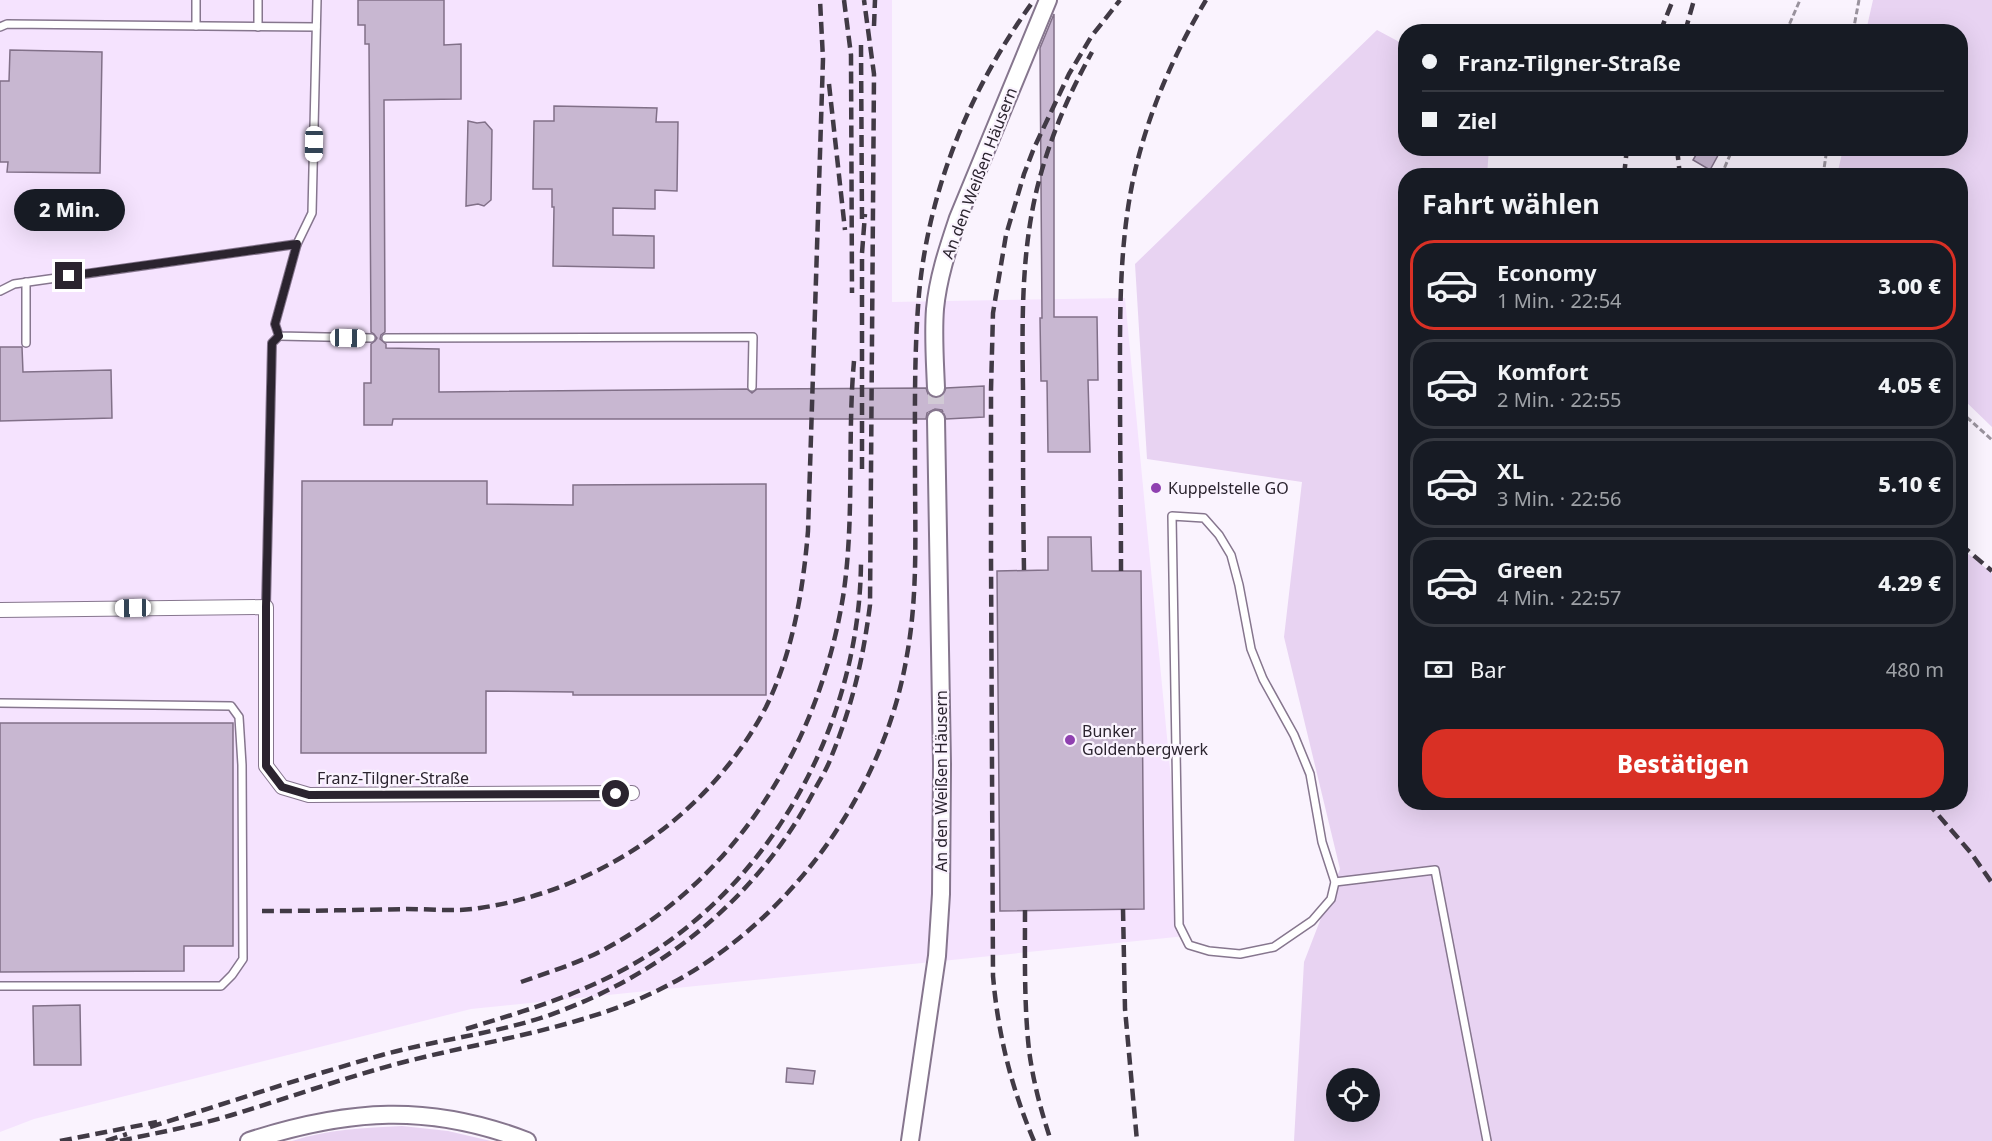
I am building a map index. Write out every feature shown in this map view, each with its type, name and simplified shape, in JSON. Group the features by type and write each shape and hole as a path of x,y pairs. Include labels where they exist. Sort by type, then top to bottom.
{"street":[{"name":"An den Weißen Häusern","path":"936,388 935,309 944,261 958,218 1048,0"},
{"name":"An den Weißen Häusern","path":"910,1141 937,957 941,894 942,764 936,419"},
{"path":"0,610 266,607"},
{"name":"Franz-Tilgner-Straße","path":"266,607 266,766 282,787 309,795 632,794"},
{"path":"249,1141 302,1125 368,1114 419,1115 472,1123 527,1141"}],"lane":[{"path":"196,0 196,26"},
{"path":"258,0 258,27"},
{"path":"279,336 275,324 297,244 312,213 317,0"},
{"path":"0,27 7,24 316,27"},
{"path":"0,291 14,284 26,282 297,244"},
{"path":"26,282 26,343"},
{"path":"266,607 272,343 279,336 371,338"},
{"path":"386,338 753,337 752,387"},
{"path":"1172,516 1204,518 1219,535 1231,555 1251,648 1263,679 1294,735 1310,774 1322,842 1335,882 1331,899 1312,921 1274,947 1240,954 1209,951 1189,945 1179,925 1172,516"},
{"path":"0,703 231,706 239,717 241,756 243,959 221,986 0,986"},
{"path":"1335,882 1436,870 1487,1141"}],"path":[{"path":"1790,24 1800,0"},
{"path":"1854,24 1859,0"},
{"path":"1968,418 1992,440"}],"shaded area":[{"path":"0,0 892,0 892,302 1125,298 1186,936 471,1009 34,1119 0,1132"},
{"path":"1873,0 1992,0 1992,427 1968,404 1968,168 1839,168 1841,156 1968,156 1968,24 1868,24"},
{"path":"1377,30 1398,41 1398,156 1488,156 1488,168 1398,168 1398,810 1968,810 1968,554 1992,573 1992,1141 1294,1141 1304,962 1340,869 1284,637 1302,482 1147,459 1135,264"},
{"path":"402,1126 448,1131 491,1141 292,1141 360,1128"}],"building":[{"path":"358,0 444,0 444,45 461,44 461,99 384,100 385,332 380,339 386,344 386,348 439,349 439,392 747,389 752,393 757,389 926,388 928,394 936,398 942,396 946,388 984,386 984,417 946,419 942,410 935,409 927,413 926,419 393,419 392,425 364,425 364,383 371,383 371,344 377,338 371,332 369,44 365,44 365,25 358,25"},
{"path":"1054,14 1054,317 1097,317 1098,380 1088,380 1090,452 1048,452 1047,381 1041,381 1040,48"},
{"path":"10,50 102,52 100,173 7,172 8,162 0,162 0,81 9,81"},
{"path":"554,106 657,108 656,122 678,122 677,191 655,190 655,209 613,208 613,235 654,236 654,268 553,266 552,189 533,189 534,121 554,121"},
{"path":"468,121 485,122 492,130 491,200 484,206 478,204 466,206"},
{"path":"1695,156 1718,156 1711,168 1707,168 1693,160"},
{"path":"0,347 22,347 23,372 111,370 112,418 0,421"},
{"path":"302,481 487,481 487,504 573,505 573,485 766,484 766,695 573,695 573,692 486,691 486,753 301,753"},
{"name":"Bunker Goldenbergwerk","path":"1048,537 1091,537 1092,571 1141,571 1144,909 1000,911 997,571 1048,570"},
{"path":"0,723 233,723 233,946 184,946 184,971 0,972"},
{"path":"80,1005 81,1065 34,1065 33,1006"},
{"path":"787,1068 815,1071 813,1084 786,1082"}],"tunnel":[{"path":"936,388 936,419"}],"railway":[{"path":"262,911 453,910 480,908 524,899 567,884 608,865 647,841 682,813 714,781 743,746 766,707 783,665 800,599 806,554 823,59 820,0"},
{"path":"844,0 851,55 852,293"},
{"path":"150,1127 382,1055 527,1022 589,999 629,979 667,955 703,928 736,898 766,864 792,828 826,768 846,717 864,644 870,605 874,74 864,0"},
{"path":"874,26 875,0"},
{"path":"120,1141 221,1118 404,1062 552,1028 639,999 689,974 735,941 778,903 815,860 848,813 874,762 894,709 907,655 911,632 915,563 917,316 924,254 932,215 943,177 973,103 1011,33 1034,0"},
{"path":"1034,1141 1007,1060 998,1019 993,976 991,556 993,313 1006,235 1034,148 1069,74 1091,37 1120,0"},
{"path":"1121,571 1120,310 1122,260 1128,210 1132,185 1152,113 1171,66 1206,0"},
{"path":"1663,24 1673,0"},
{"path":"1687,24 1694,0"},
{"path":"861,45 862,222"},
{"path":"1024,570 1023,309 1029,229 1040,177 1050,145 1069,98 1092,52"},
{"path":"829,84 845,230"},
{"path":"1625,168 1626,156"},
{"path":"1678,156 1679,168"},
{"path":"862,469 862,253 865,214"},
{"path":"521,982 605,949 652,919 695,884 732,844 765,801 792,754 814,703 831,651 843,597 849,538 854,361"},
{"path":"1968,551 1992,571"},
{"path":"466,1029 563,997 619,972 672,939 720,898 761,851 796,799 824,742 844,683 857,621 861,559"},
{"path":"1934,810 1971,853 1992,883"},
{"path":"1123,909 1125,1009 1137,1141"},
{"path":"1025,910 1027,1033 1038,1096 1051,1141"},
{"path":"60,1141 157,1122"},
{"path":"106,1141 127,1134"}],"place":[{"name":"Kuppelstelle GO","path":"1156,488"},
{"name":"Bunker Goldenbergwerk","path":"1070,740"}],"route":[{"path":"69,276 297,244 275,324 279,336 272,343 266,607 266,766 282,787 309,795 616,794"}]}
